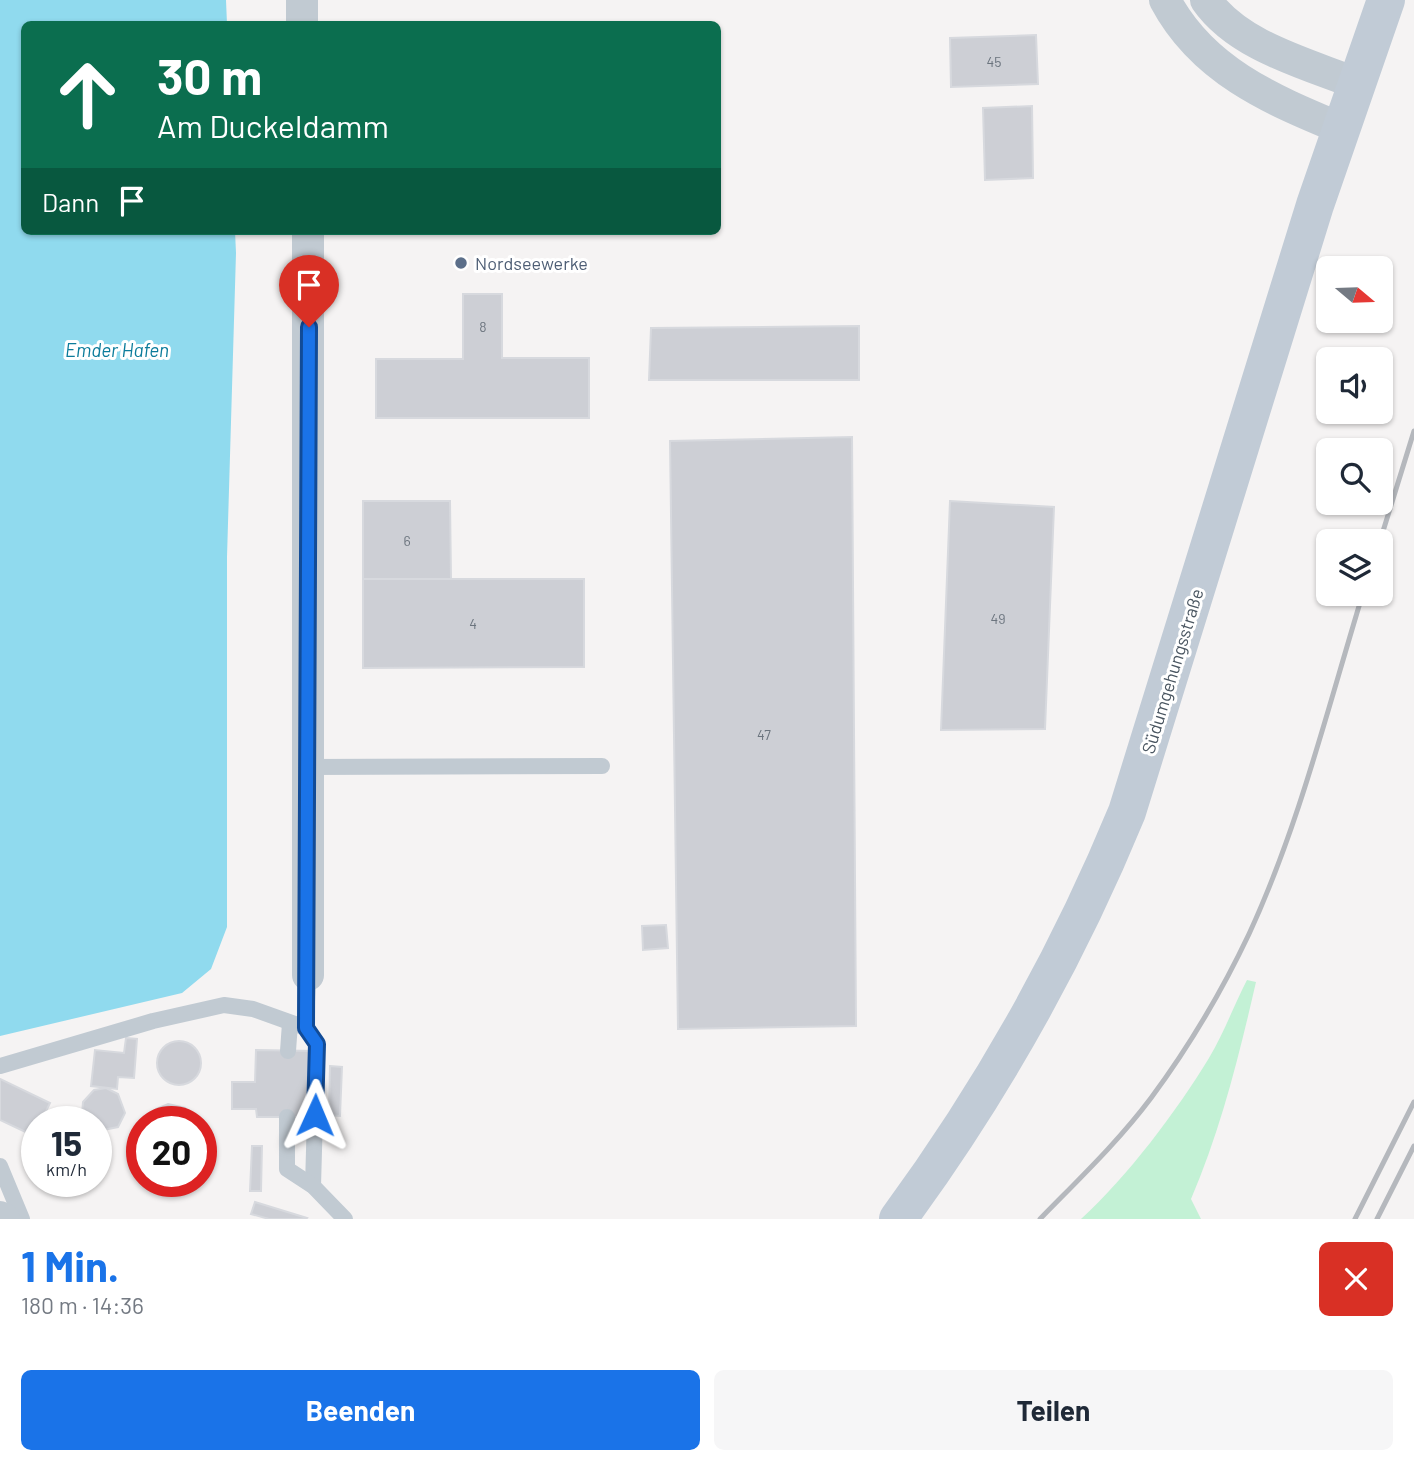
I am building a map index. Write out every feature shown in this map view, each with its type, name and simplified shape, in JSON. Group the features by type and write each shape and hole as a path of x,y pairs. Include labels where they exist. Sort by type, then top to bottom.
{"main road":[{"name":"Südumgehungsstraße","path":"898,1219 959,1132 1042,994 1089,904 1127,811 1340,128 1386,0"}],"street":[{"path":"302,0 302,21"},
{"path":"1165,0 1177,22 1198,47 1222,68 1271,98 1340,128"},
{"path":"1206,0 1215,14 1234,29 1266,47 1355,83"},
{"path":"308,235 308,975"}],"lane":[{"path":"309,767 602,766"},
{"path":"308,975 306,1028 317,1044 313,1186"},
{"path":"0,1066 153,1021 224,1005 253,1009 306,1028"},
{"path":"288,1051 290,1023"},
{"path":"288,1117 287,1169 313,1186 345,1219"},
{"path":"1,1169 22,1219"}],"green space":[{"path":"1247,980 1256,982 1243,1037 1220,1119 1191,1199 1201,1219 1081,1219 1150,1143 1182,1100 1214,1048"}],"water":[{"name":"Emder Hafen","path":"0,0 226,0 227,21 21,21 21,235 235,235 227,557 227,927 211,969 182,993 0,1036"}],"building":[{"path":"1036,35 1038,84 951,87 950,38"},
{"path":"1032,106 1033,178 985,180 983,108"},
{"path":"463,294 502,294 502,358 589,358 589,418 376,418 376,359 463,359"},
{"path":"859,326 859,380 649,380 651,328"},
{"path":"852,437 856,1026 678,1029 670,441"},
{"path":"363,501 450,501 451,580 363,579"},
{"path":"950,501 1054,507 1045,729 941,730"},
{"path":"363,579 584,579 584,667 363,668"},
{"path":"666,925 668,948 643,950 642,926"},
{"path":"126,1038 137,1039 134,1078 118,1077 117,1089 91,1086 95,1050 124,1053"},
{"path":"179,1041 188,1042 195,1047 200,1054 200,1072 195,1079 188,1084 179,1085 170,1084 163,1079 158,1072 157,1063 158,1054 163,1047 170,1042"},
{"path":"256,1050 316,1051 315,1117 257,1117 256,1109 232,1109 232,1082 255,1082"},
{"path":"330,1066 342,1067 340,1116 329,1115"},
{"path":"0,1079 50,1103 49,1106 21,1106 21,1130 0,1120"},
{"path":"106,1088 118,1094 125,1113 118,1127 112,1128 112,1106 83,1106 94,1090"},
{"path":"252,1146 262,1146 261,1191 250,1191"},
{"path":"255,1202 307,1218 269,1219 251,1214"}],"railway":[{"path":"1384,529 1414,431"},
{"path":"1040,1219 1111,1145 1151,1098 1191,1039 1239,955 1267,893 1298,809 1359,606"},
{"path":"1355,1219 1414,1102"},
{"path":"1377,1219 1414,1146"}],"place":[{"name":"Nordseewerke","path":"461,263"}],"route":[{"path":"309,327 306,1028 317,1044 315,1115"}]}
